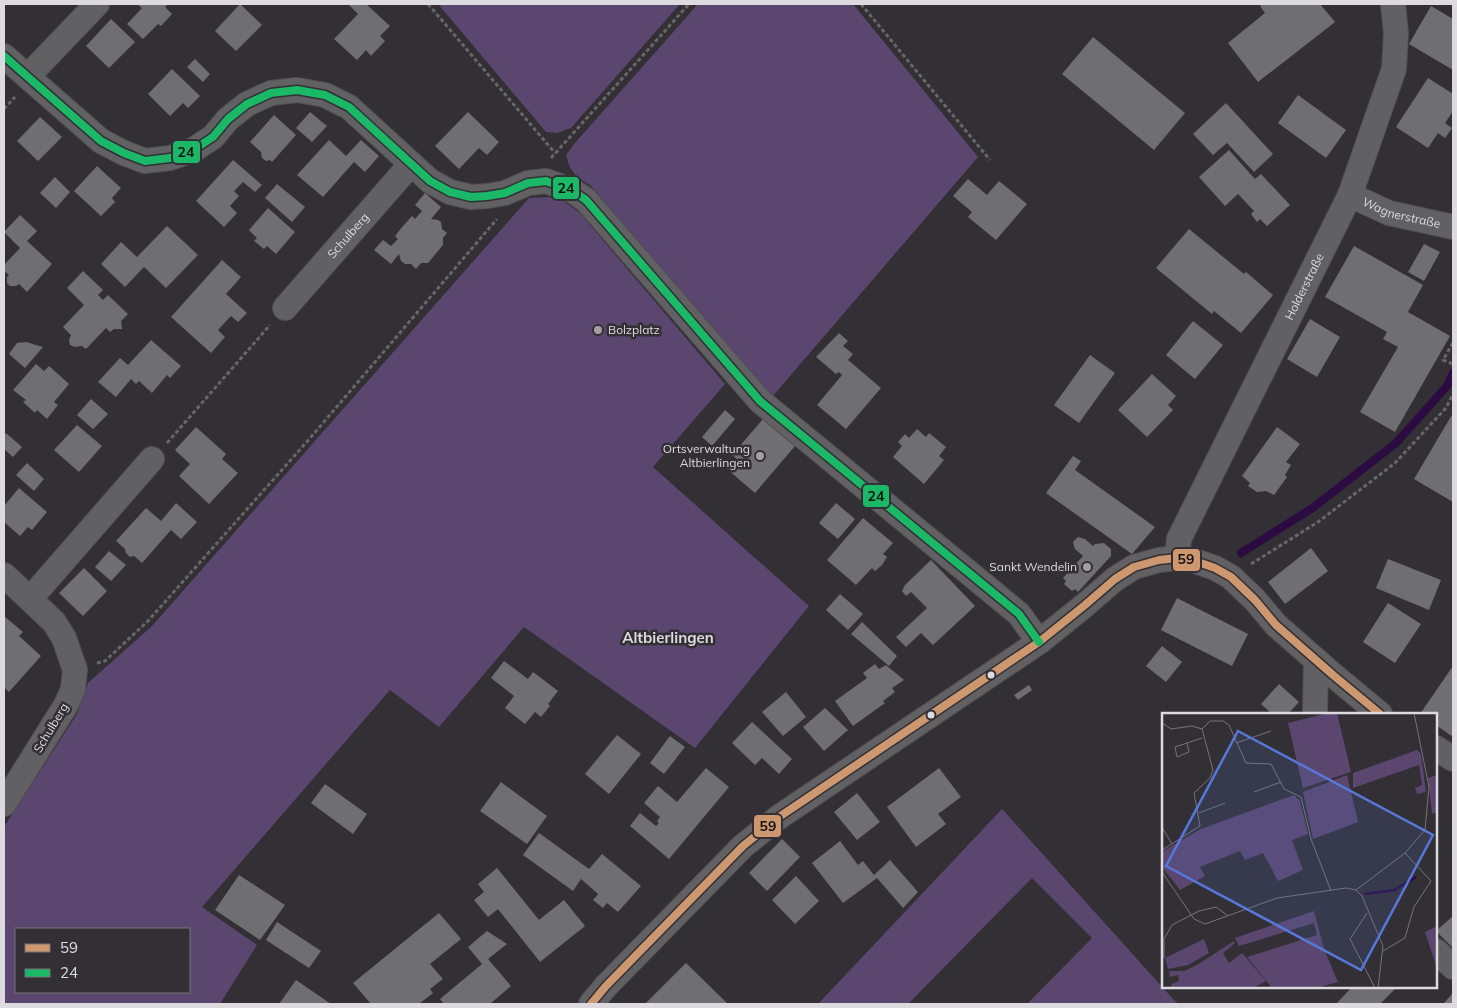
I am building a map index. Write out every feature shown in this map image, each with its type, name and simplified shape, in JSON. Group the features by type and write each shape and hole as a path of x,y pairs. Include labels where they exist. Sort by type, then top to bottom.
{"street":[{"path":"28,76 97,4"},
{"name":"Holderstraße","path":"1177,558 1179,538 1350,196 1394,69 1396,33 1393,4"},
{"path":"4,56 101,141 124,153 145,160 170,158 193,150 213,137 228,119 247,104 271,93 297,90 326,95 349,107 430,181 450,192 471,197 505,192 528,183 546,181 573,191 586,200 760,401 1019,614 1039,642"},
{"name":"Schulberg","path":"285,308 412,164"},
{"name":"Wagnerstraße","path":"1350,196 1389,213 1453,227"},
{"path":"30,599 152,459"},
{"path":"591,1004 606,986 742,846 779,817 1039,642 1121,575 1134,568 1159,560 1177,558 1195,561 1215,568 1231,577 1255,600 1276,625 1379,713"},
{"name":"Schulberg","path":"4,575 54,622 64,638 75,670 73,689 66,705 4,804"},
{"path":"1315,713 1316,660"},
{"path":"1437,749 1453,759"},
{"path":"1437,951 1453,967"}],"path":[{"path":"428,4 555,153"},
{"path":"528,183 689,4"},
{"path":"861,4 990,160"},
{"path":"75,670 105,660 148,621 311,437 502,213"},
{"path":"152,459 285,308"},
{"path":"1453,342 1443,360 1453,364"},
{"path":"1231,577 1318,522 1395,463 1446,408 1453,394"}],"shaded area":[{"path":"438,4 680,4 571,128 557,133 546,132"},
{"path":"698,4 853,4 978,157 772,397 590,185 574,173 569,166 566,155"},
{"path":"548,197 563,201 579,212 725,384 653,467 809,606 695,748 524,627 439,727 390,690 202,907 257,945 220,1004 4,1004 4,827 77,714 88,683 152,626 529,198"},
{"path":"1002,809 1162,988 1179,1004 1027,1004 1092,938 1032,878 908,1004 818,1004"}],"building":[{"path":"137,4 168,4 165,7 172,14 161,26 158,24 143,39 127,24 142,8"},
{"path":"240,4 262,25 236,51 215,31"},
{"path":"348,4 366,4 390,26 380,36 385,41 371,56 366,50 357,60 334,39 358,14"},
{"path":"1262,4 1320,4 1335,22 1258,82 1228,43 1265,13 1260,6"},
{"path":"1431,6 1453,19 1453,70 1409,44"},
{"path":"111,19 135,42 109,68 86,46"},
{"path":"1093,37 1185,113 1154,150 1062,74"},
{"path":"195,59 210,74 203,82 187,67"},
{"path":"172,69 200,96 188,108 183,103 170,116 148,94"},
{"path":"1428,78 1453,94 1453,111 1445,123 1452,128 1445,138 1438,133 1428,148 1396,127"},
{"path":"1298,95 1346,130 1326,158 1278,123"},
{"path":"1226,103 1273,154 1254,172 1227,143 1213,155 1193,134"},
{"path":"310,112 327,126 312,142 296,128"},
{"path":"468,112 499,142 487,155 479,148 459,169 435,146"},
{"path":"274,115 296,135 272,162 262,158 261,152 250,142"},
{"path":"40,117 62,137 38,161 17,141"},
{"path":"329,140 346,156 361,140 379,156 365,172 354,162 323,197 297,175"},
{"path":"1229,150 1255,179 1261,174 1290,205 1267,226 1260,219 1257,222 1251,214 1254,211 1238,194 1225,206 1199,177"},
{"path":"233,160 262,185 255,192 243,182 234,191 239,196 230,206 237,213 224,227 196,201"},
{"path":"97,166 121,188 112,198 115,202 101,216 74,191"},
{"path":"55,177 70,192 56,208 40,193"},
{"path":"968,179 987,195 999,181 1027,204 996,240 968,217 972,212 953,196"},
{"path":"277,184 305,207 292,222 265,198"},
{"path":"425,193 441,207 431,219 441,222 442,229 447,233 443,238 443,245 428,263 421,263 416,269 411,264 405,264 401,261 399,254 391,264 374,250 383,240 391,246 398,239 395,236 403,226 412,216 415,219 422,211 415,205"},
{"path":"268,208 295,232 276,254 267,246 264,249 254,241 257,238 249,230"},
{"path":"20,215 37,231 27,241 52,264 27,292 19,284 10,286 7,283 9,275 4,271 4,265 20,248 4,232"},
{"path":"167,226 198,255 166,288 144,267 125,287 101,264 121,242 137,257"},
{"path":"1189,229 1273,295 1241,333 1214,311 1212,314 1156,268"},
{"path":"1424,244 1440,252 1424,281 1408,272"},
{"path":"1354,246 1423,285 1408,312 1450,336 1395,432 1360,412 1398,347 1383,339 1387,332 1325,297"},
{"path":"222,260 241,277 226,294 247,313 238,322 231,316 218,330 225,337 211,353 171,317"},
{"path":"83,271 103,290 98,295 103,300 108,295 128,314 121,321 122,329 114,329 110,332 106,328 86,349 82,346 75,347 70,345 71,335 63,327 84,305 67,288"},
{"path":"1310,319 1340,337 1317,377 1287,359"},
{"path":"1193,321 1223,345 1195,379 1166,355"},
{"path":"839,333 848,341 843,346 853,354 848,360 881,388 846,429 817,405 842,375 839,372 836,374 816,357"},
{"path":"151,340 181,366 170,378 167,375 152,393 139,381 136,384 131,379 116,397 98,382 120,358 128,365"},
{"path":"26,342 43,347 25,368 9,354 17,343"},
{"path":"1090,355 1115,373 1079,423 1054,405"},
{"path":"36,364 44,371 49,366 69,384 54,402 58,405 47,419 37,410 35,413 23,402 26,400 13,390"},
{"path":"1152,374 1176,396 1168,405 1173,410 1147,437 1118,410"},
{"path":"91,399 108,414 93,429 77,415"},
{"path":"725,410 735,419 712,446 702,437"},
{"path":"1453,413 1453,502 1414,479"},
{"name":"Ortsverwaltung Altbierlingen","path":"763,419 795,446 755,493 727,469 736,458 732,455"},
{"path":"77,425 102,446 79,472 54,450"},
{"path":"196,427 226,454 222,459 238,473 209,504 179,476 190,464 175,450"},
{"path":"1277,427 1300,444 1286,462 1291,465 1285,475 1287,477 1274,495 1266,491 1257,492 1248,486 1250,483 1242,476"},
{"path":"917,429 926,437 929,433 946,447 939,456 944,460 924,484 893,457 902,446 898,442 905,434 909,438"},
{"path":"6,433 22,447 13,457 4,449 4,436"},
{"path":"1073,456 1081,461 1075,470 1155,527 1132,554 1046,493"},
{"path":"27,463 44,479 34,491 16,475"},
{"path":"19,488 47,512 32,530 28,527 20,536 4,522 4,506"},
{"path":"176,503 197,522 181,539 171,530 142,563 134,556 130,557 125,549 116,541 146,508 161,521"},
{"path":"836,503 855,519 838,539 819,523"},
{"path":"863,518 893,543 883,554 887,557 882,565 875,571 872,568 856,585 827,560"},
{"name":"Sankt Wendelin","path":"1078,537 1085,539 1093,546 1104,543 1111,549 1111,556 1078,592 1075,589 1072,591 1064,584 1066,581 1063,578 1083,556 1075,549 1073,542"},
{"path":"1311,548 1328,571 1285,604 1268,582"},
{"path":"109,551 126,565 111,581 95,567"},
{"path":"1388,559 1441,580 1429,610 1376,588"},
{"path":"931,560 975,606 933,645 921,633 906,647 896,637 927,608 911,592 906,596 902,591 905,585"},
{"path":"84,568 107,591 83,616 59,593"},
{"path":"840,594 863,614 848,630 826,610"},
{"path":"1177,598 1248,634 1232,666 1161,630"},
{"path":"1388,603 1421,624 1395,663 1363,642"},
{"path":"4,616 23,632 19,636 41,656 9,692 4,687"},
{"path":"862,622 897,656 889,666 851,634"},
{"path":"1162,646 1182,662 1166,682 1146,666"},
{"path":"504,661 528,679 533,672 558,691 548,704 550,706 541,717 535,712 525,724 505,708 514,696 491,678"},
{"path":"875,664 879,669 886,665 904,680 892,688 895,692 883,701 885,703 853,726 835,701 867,678 863,673"},
{"path":"1453,666 1453,737 1437,726 1437,713 1421,713"},
{"path":"1279,684 1299,702 1289,713 1271,713 1261,704"},
{"path":"1029,685 1032,690 1018,700 1014,695"},
{"path":"786,692 806,717 783,736 762,712"},
{"path":"825,708 848,730 824,751 803,727"},
{"path":"752,722 792,759 779,774 762,758 755,765 732,743"},
{"path":"617,735 641,754 609,794 585,774"},
{"path":"670,736 685,747 664,774 650,763"},
{"path":"706,768 729,787 669,859 630,826 640,813 656,826 659,823 657,821 660,817 644,803 658,786 677,802"},
{"path":"939,768 961,797 938,814 946,824 916,847 887,807"},
{"path":"501,782 547,816 527,844 480,811"},
{"path":"325,784 367,814 353,834 311,803"},
{"path":"857,793 880,822 857,840 834,812"},
{"path":"539,833 589,869 602,854 641,886 618,912 607,903 603,908 593,900 598,894 581,879 573,891 523,855"},
{"path":"782,839 800,857 767,891 749,873"},
{"path":"840,841 858,865 863,861 874,875 890,860 918,892 903,908 877,878 843,903 812,863"},
{"path":"497,868 539,920 564,900 585,926 540,962 498,909 488,917 474,900 484,892 478,884"},
{"path":"239,875 285,905 260,940 215,910"},
{"path":"796,876 819,901 795,924 772,900"},
{"path":"439,913 461,939 430,964 443,979 430,989 433,993 419,1004 371,1004 353,983"},
{"path":"1453,916 1453,948 1437,932"},
{"path":"277,922 321,951 309,968 266,940"},
{"path":"487,931 507,944 488,959 511,986 490,1004 444,1004 440,999 482,964 468,947"},
{"path":"686,963 728,1004 645,1004"},
{"path":"296,980 331,1004 279,1004"},
{"path":"1351,988 1396,988 1380,1004 1336,1004"},
{"path":"1453,993 1453,1004 1443,1004"}],"waterway":[{"path":"1241,553 1314,507 1396,443 1447,386 1453,373"}],"transit line":[{"name":"24","path":"4,56 101,141 145,161 170,158 193,150 213,137 228,119 247,104 271,93 297,90 325,95 349,107 430,181 450,192 471,197 487,196 505,193 528,183 546,181 573,191 586,200 760,401 1019,614 1039,642"},
{"name":"59","path":"591,1004 606,986 743,846 779,817 1039,642 1115,579 1134,567 1159,560 1177,558 1195,561 1215,568 1231,577 1255,600 1276,625 1379,713"}],"place":[{"name":"Bolzplatz","path":"598,330"},
{"name":"Ortsverwaltung Altbierlingen","path":"760,456"},
{"name":"Sankt Wendelin","path":"1087,567"}],"district":[{"name":"Altbierlingen","path":"668,638"}]}
